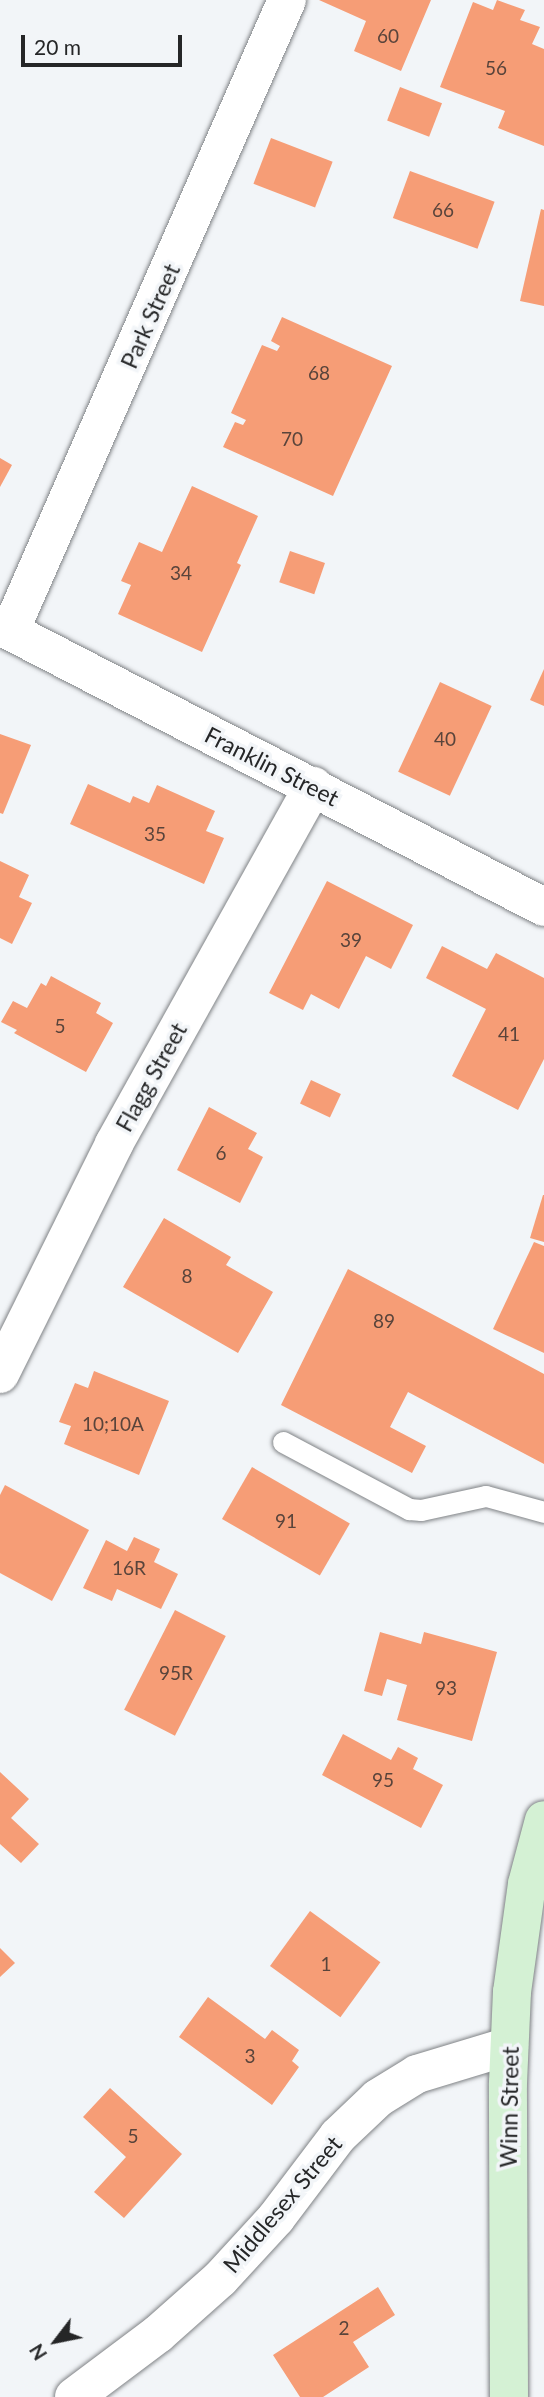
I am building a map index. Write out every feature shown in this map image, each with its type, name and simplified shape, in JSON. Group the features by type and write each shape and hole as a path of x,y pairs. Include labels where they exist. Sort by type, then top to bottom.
{"main road":[{"name":"Winn Street","path":"509,2397 509,2046 522,1913 544,1820"}],"street":[{"name":"Park Street","path":"5,629 287,0"},
{"name":"Franklin Street","path":"5,629 544,907"},
{"name":"Flagg Street","path":"0,1374 114,1144 313,786"},
{"name":"Middlesex Street","path":"74,2397 158,2334 220,2279 276,2218 338,2136 378,2098 417,2074 509,2046"}],"lane":[{"path":"283,1442 409,1509 421,1510 486,1496 544,1512"}],"building":[{"path":"319,0 431,0 401,71 354,51 366,21"},
{"path":"497,0 525,10 520,20 540,27 532,44 544,49 544,146 498,128 505,111 440,87 473,2 493,10"},
{"path":"400,87 442,103 429,137 387,121"},
{"path":"271,138 333,162 315,207 253,184"},
{"path":"410,171 495,202 477,249 393,218"},
{"path":"541,209 544,210 544,306 520,301"},
{"path":"282,317 392,366 333,496 223,447 235,422 243,425 246,420 231,413 262,345 277,351 280,346 271,341"},
{"path":"0,458 12,465 0,487"},
{"path":"192,486 258,516 237,563 241,565 202,652 118,614 131,585 121,581 139,542 162,552"},
{"path":"290,551 325,563 314,594 279,582"},
{"path":"544,669 544,706 530,700"},
{"path":"440,682 492,706 450,796 398,772"},
{"path":"0,734 31,745 3,814 0,813"},
{"path":"88,784 130,803 133,796 149,803 157,785 215,811 206,831 224,838 204,884 70,824"},
{"path":"0,861 29,875 19,897 32,903 12,944 0,938"},
{"path":"327,881 413,925 391,969 366,956 339,1009 311,994 303,1010 269,993"},
{"path":"442,946 487,969 496,953 544,978 544,1059 518,1110 452,1076 486,1009 426,978"},
{"path":"51,976 101,1003 96,1013 113,1023 86,1072 14,1033 17,1030 1,1022 13,1001 27,1008 41,983 46,986"},
{"path":"311,1080 341,1094 330,1118 300,1104"},
{"path":"209,1107 257,1133 248,1149 263,1157 240,1203 177,1170"},
{"path":"544,1195 544,1242 530,1238"},
{"path":"164,1218 231,1257 226,1265 273,1292 238,1353 123,1287"},
{"path":"534,1242 544,1246 544,1353 493,1329"},
{"path":"348,1269 544,1374 544,1464 408,1392 390,1427 426,1446 412,1473 281,1405"},
{"path":"94,1371 169,1401 139,1475 64,1444 71,1426 59,1422 75,1383 88,1388"},
{"path":"252,1467 350,1524 320,1575 222,1519"},
{"path":"5,1485 89,1530 52,1601 0,1573 0,1495"},
{"path":"134,1537 160,1549 154,1562 178,1574 161,1609 117,1589 112,1601 83,1588 106,1540 127,1551"},
{"path":"175,1610 226,1636 175,1736 124,1710"},
{"path":"380,1632 421,1644 424,1632 497,1652 472,1741 397,1720 407,1685 387,1679 382,1696 364,1691"},
{"path":"343,1734 391,1760 398,1747 418,1758 413,1769 443,1785 421,1828 322,1775"},
{"path":"0,1772 29,1799 11,1818 39,1844 21,1863 0,1844"},
{"path":"310,1911 380,1962 340,2017 270,1966"},
{"path":"0,1948 15,1963 0,1977"},
{"path":"208,1997 265,2039 272,2030 299,2050 292,2061 299,2067 272,2105 179,2037"},
{"path":"110,2088 182,2154 124,2218 94,2192 126,2157 83,2117"},
{"path":"378,2287 395,2315 353,2342 369,2367 323,2397 300,2397 273,2355"}]}
